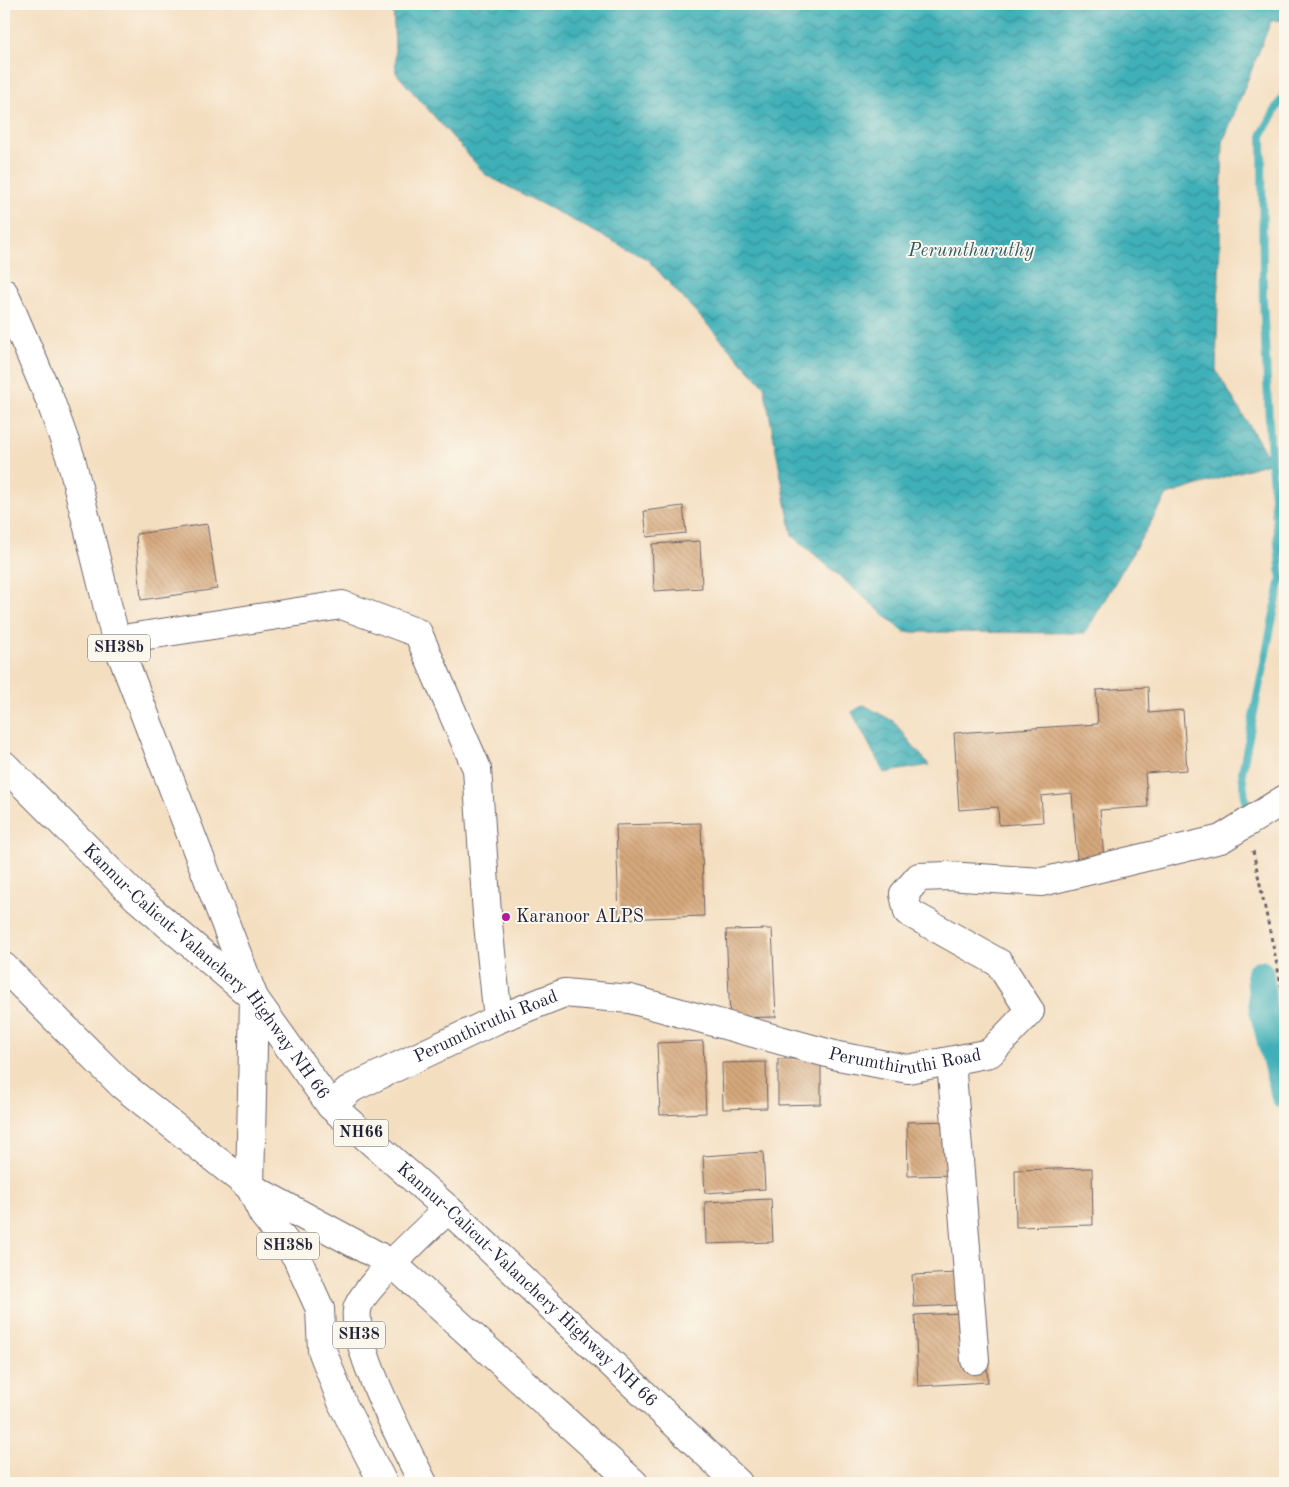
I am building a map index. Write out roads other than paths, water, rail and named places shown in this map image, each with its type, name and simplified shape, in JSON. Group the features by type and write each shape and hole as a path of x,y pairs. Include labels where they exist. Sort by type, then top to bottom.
{"main road":[{"name":"SH38b","path":"4,293 50,400 71,459 116,640 254,998 250,1187 263,1214 296,1256 320,1309 322,1350 343,1405 383,1483"},
{"path":"116,640 342,606 418,634 477,769 487,914 498,1019"},
{"name":"Kannur-Calicut-Valanchery Highway NH 66","path":"4,765 136,897 254,998 331,1106 448,1209 738,1483"},
{"name":"Perumthiruthi Road","path":"331,1106 352,1088 498,1019 564,993 630,999 838,1056 908,1069 990,1053 1030,1011 999,963 908,912 904,894 919,877 947,876 1042,882 1221,839 1285,799"},
{"path":"4,967 122,1085 250,1187 393,1264 634,1483"},
{"path":"951,1061 975,1360"},
{"name":"SH38","path":"423,1483 360,1343 356,1309 377,1278 448,1209"}],"water":[{"name":"Perumthuruthy","path":"393,4 1285,4 1285,20 1271,21 1223,142 1216,370 1271,462 1167,495 1085,633 904,632 792,535 764,386 647,259 486,175 396,73"},
{"path":"864,705 893,721 929,765 884,773 852,712"}],"waterway":[{"path":"1246,806 1242,772 1281,578 1271,462 1263,299 1262,134 1285,93"},
{"path":"1260,974 1263,1010 1285,1096"}],"place":[{"name":"Karanoor ALPS","path":"506,917"}]}
